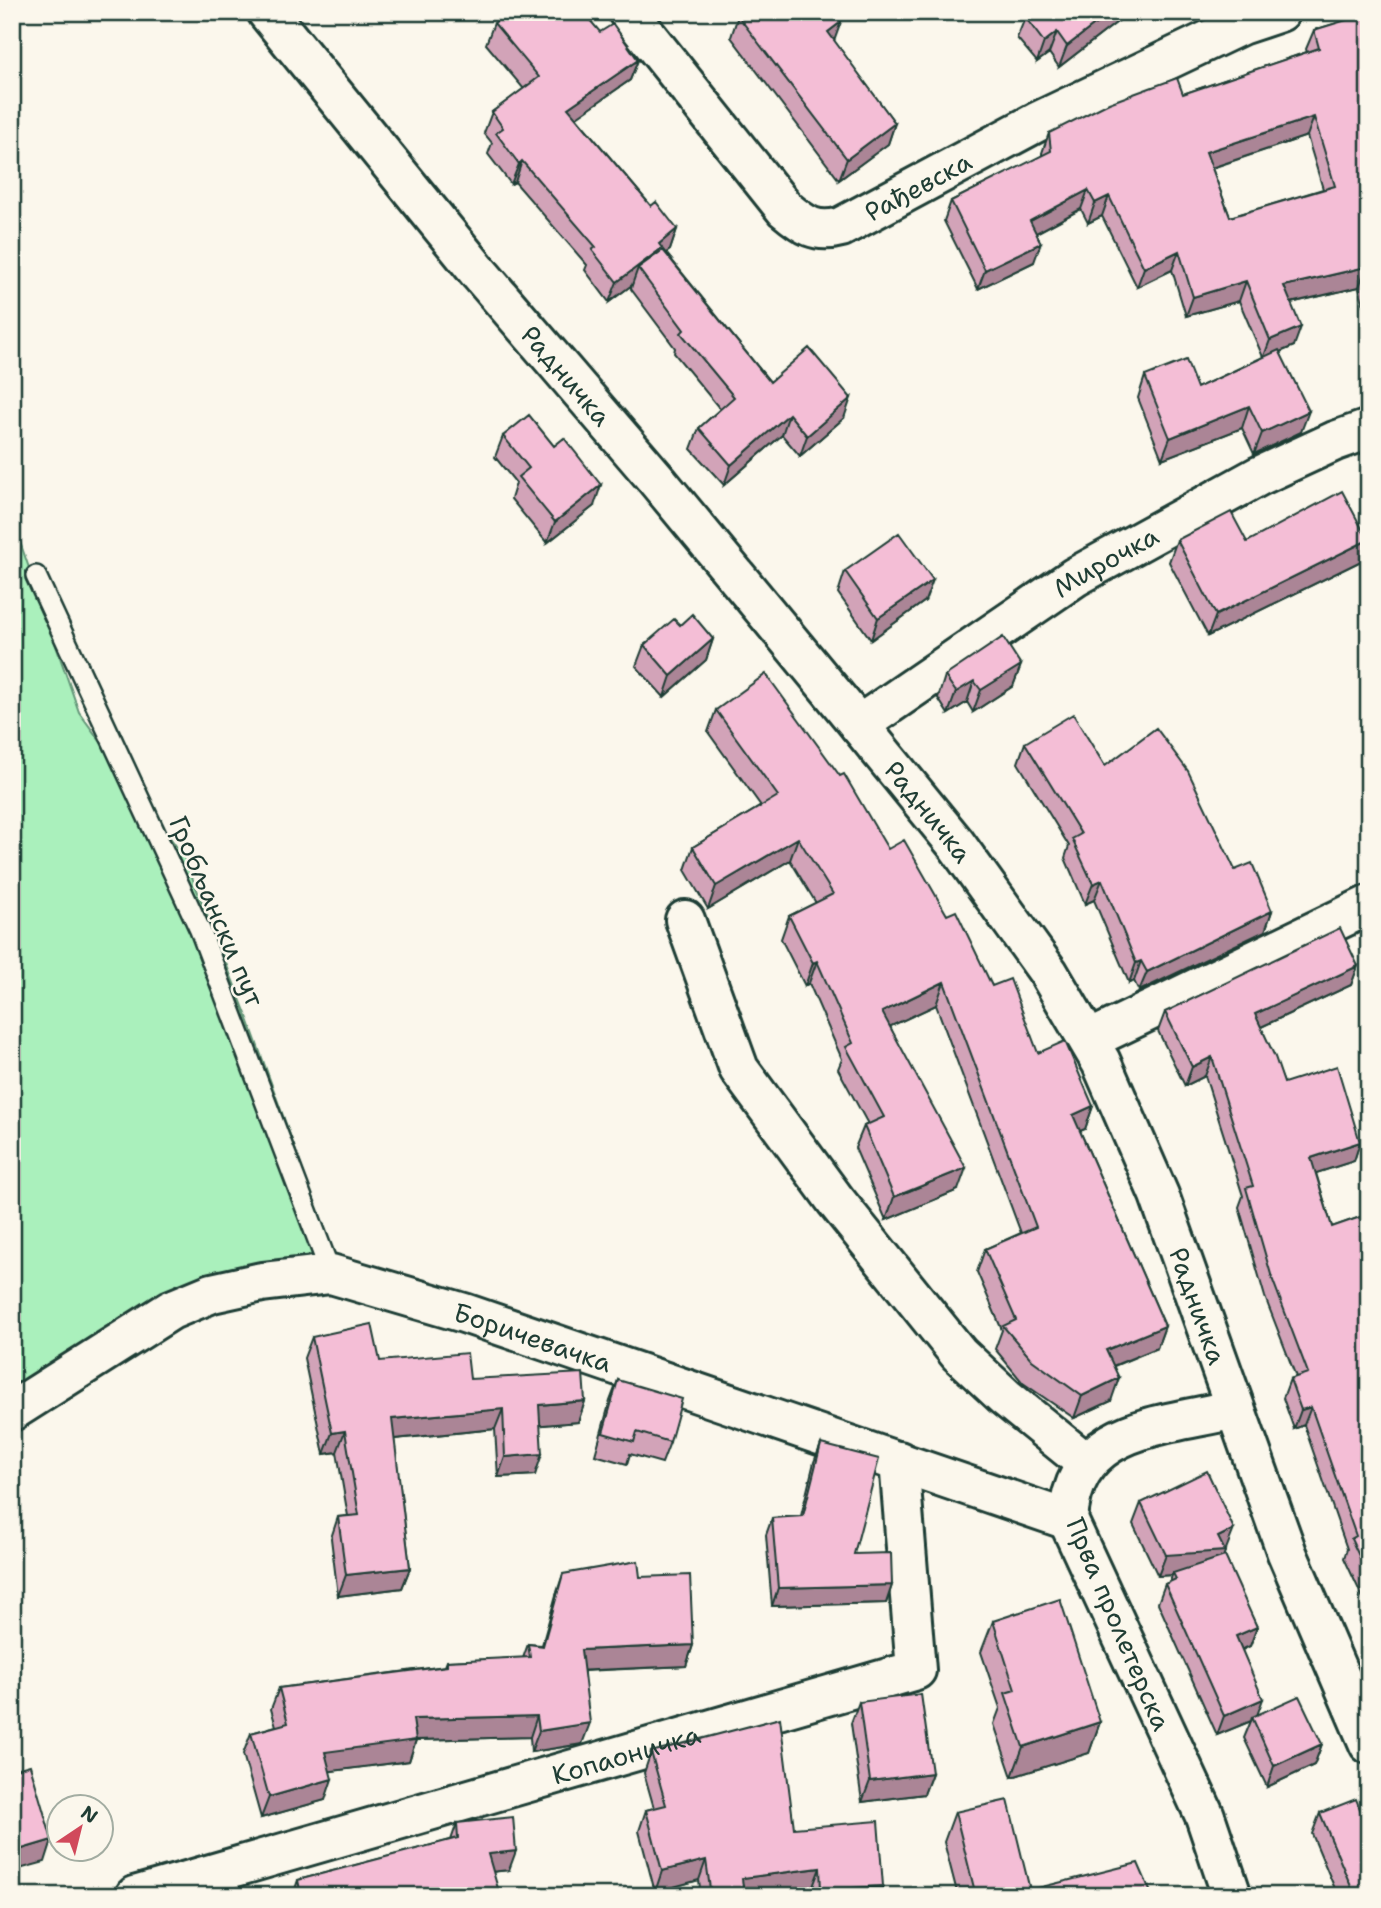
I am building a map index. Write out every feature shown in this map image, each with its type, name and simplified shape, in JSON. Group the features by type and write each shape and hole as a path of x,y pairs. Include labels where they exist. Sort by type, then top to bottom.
{"street":[{"name":"Рађевска","path":"628,12 785,209 808,228 825,232 841,227 1236,18 1280,12"},
{"name":"Радничка","path":"273,14 480,274 656,479 859,725 1002,904 1048,971 1089,1040 1159,1195 1292,1565 1368,1738"},
{"name":"Мирочка","path":"859,725 1075,577 1259,476 1335,441 1369,429"},
{"path":"1089,1040 1369,905"},
{"path":"685,920 739,1069 804,1157 959,1354 1005,1397 1085,1462"},
{"name":"Боричевачка","path":"12,1411 171,1310 212,1293 262,1282 331,1274 464,1313 1068,1520"},
{"name":"Прва пролетерска","path":"1232,1896 1205,1816 1068,1520 1072,1489 1085,1462 1115,1439 1235,1409"},
{"name":"Копаоничка","path":"135,1896 916,1670 899,1461"}],"lane":[{"name":"Гробљански пут","path":"36,576 200,930 331,1274"}],"green space":[{"path":"20,542 79,712 184,857 248,1019 320,1218 331,1274 262,1282 12,1411 12,548"}],"building":[{"path":"507,12 583,12 600,32 613,24 638,60 568,108 651,206 656,202 677,229 659,244 662,248 617,282 592,250 596,247 522,161 519,164 496,133 503,128 492,112 539,77 494,23"},
{"path":"743,12 834,12 841,22 828,32 895,123 847,159 738,16"},
{"path":"1031,12 1111,12 1067,46 1057,32 1044,42 1025,17"},
{"path":"1369,13 1369,279 1366,267 1284,286 1301,327 1270,340 1246,281 1193,297 1179,251 1144,268 1109,196 1095,203 1088,190 1030,221 1041,243 985,270 951,201 1051,151 1049,133 1109,103 1177,78 1183,94 1319,48 1314,30","holes":["1314,117 1335,186 1230,217 1206,152"]},
{"path":"663,250 770,382 809,348 851,398 807,436 789,414 731,465 699,428 734,397 681,333 684,330 638,268"},
{"path":"1279,350 1309,411 1262,433 1249,406 1170,438 1145,376 1186,360 1197,388"},
{"path":"529,415 554,446 564,438 601,485 555,522 518,477 529,468 503,436"},
{"path":"1342,491 1368,540 1216,615 1177,540 1231,512 1247,542"},
{"path":"899,533 933,580 878,618 845,571"},
{"path":"692,614 713,639 671,676 644,645 674,619 680,625"},
{"path":"1003,637 1021,665 981,690 974,681 956,692 945,676"},
{"path":"766,674 840,776 844,774 888,849 904,840 947,915 956,911 992,986 1010,979 1038,1053 1065,1041 1093,1106 1073,1115 1165,1326 1106,1350 1119,1378 1082,1396 1032,1360 1003,1326 1016,1320 985,1249 1036,1227 944,982 882,1012 966,1168 894,1197 864,1126 884,1117 846,1047 853,1043 817,961 813,963 789,916 833,894 798,838 716,886 693,847 778,796 716,710"},
{"path":"1073,714 1105,766 1156,728 1188,771 1235,870 1252,863 1272,911 1147,972 1141,961 1136,963 1102,880 1093,884 1072,839 1081,834 1025,743"},
{"path":"1340,928 1358,966 1255,1014 1284,1083 1337,1066 1360,1142 1311,1158 1332,1227 1369,1214 1369,1577 1351,1539 1356,1536 1311,1407 1301,1410 1290,1379 1308,1373 1272,1278 1246,1188 1253,1186 1212,1057 1192,1067 1165,1012"},
{"path":"372,1324 380,1361 467,1353 470,1379 583,1373 585,1401 539,1405 542,1454 505,1457 503,1409 392,1419 410,1568 346,1575 338,1517 359,1515 345,1431 332,1433 312,1337"},
{"path":"618,1380 682,1399 670,1442 637,1432 634,1442 603,1433"},
{"path":"821,1444 879,1459 854,1554 891,1553 892,1585 778,1588 772,1518 803,1516"},
{"path":"1207,1471 1234,1529 1218,1537 1225,1551 1166,1555 1141,1503"},
{"path":"1225,1556 1257,1627 1236,1636 1263,1699 1224,1716 1165,1584 1176,1579 1173,1573"},
{"path":"638,1561 640,1577 690,1575 693,1645 581,1650 590,1723 539,1731 537,1716 413,1719 416,1740 325,1752 332,1779 269,1797 251,1733 288,1723 279,1688 447,1666 447,1661 530,1657 528,1644 543,1646 563,1574"},
{"path":"1060,1599 1100,1722 1023,1747 1005,1693 1015,1690 993,1621"},
{"path":"921,1694 932,1773 870,1781 859,1702"},
{"path":"1299,1696 1322,1744 1274,1766 1252,1717"},
{"path":"780,1718 794,1828 878,1821 883,1886 821,1890 820,1868 742,1878 744,1896 711,1896 706,1860 662,1871 646,1810 666,1805 651,1752"},
{"path":"30,1765 46,1820 46,1842 12,1852 12,1770"},
{"path":"1356,1799 1369,1832 1369,1896 1355,1896 1320,1813"},
{"path":"1008,1800 1030,1890 1138,1863 1152,1895 976,1896 955,1812"},
{"path":"513,1817 516,1851 488,1854 499,1892 483,1896 277,1896 300,1890 298,1880 458,1838 457,1823"}]}
